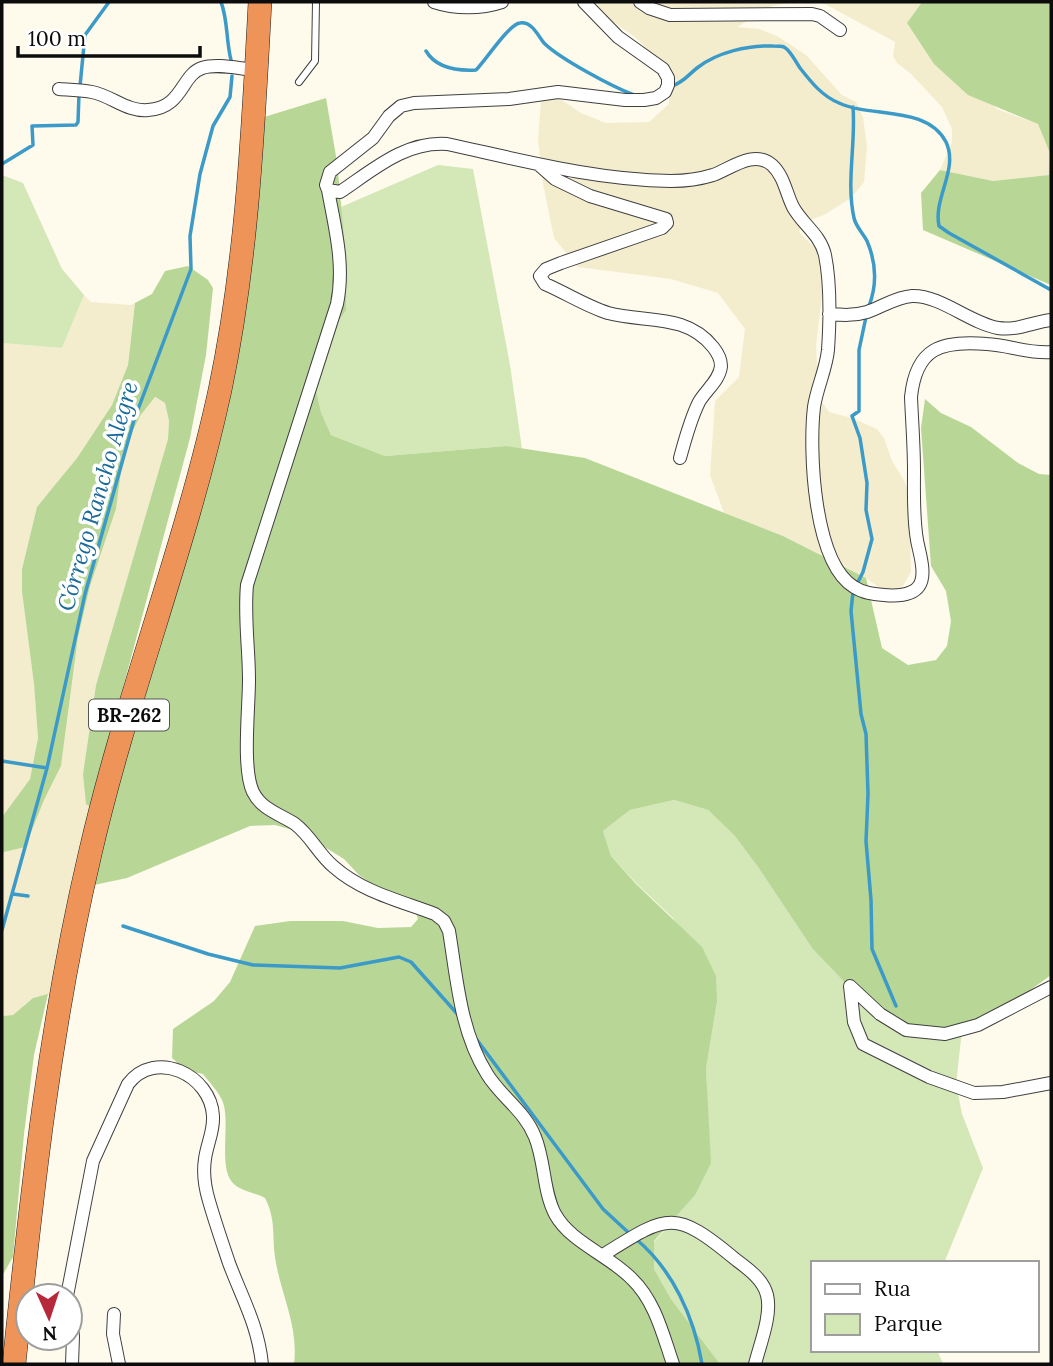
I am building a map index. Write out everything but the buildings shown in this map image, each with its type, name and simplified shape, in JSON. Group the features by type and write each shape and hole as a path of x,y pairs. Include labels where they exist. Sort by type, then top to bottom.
{"highway":[{"name":"BR-262","path":"14,1364 40,1123 71,936 91,849 140,675 184,534 220,390 236,301 249,181 260,2"}],"street":[{"path":"434,2 482,6 502,2"},
{"path":"584,2 618,37 663,69 668,85 665,92 656,98 644,100 558,92 401,106 389,116 373,138 330,172 326,185 341,259 342,281 247,585 244,614 249,677 248,772 253,792 266,808 295,824 311,839 331,865 348,879 435,914 444,921 449,931 462,1013 472,1044 487,1075 523,1114 535,1135 555,1213 569,1232 632,1279 650,1303 673,1364"},
{"path":"640,2 670,15 812,14 820,16 840,30"},
{"path":"60,89 92,92 135,110 148,111 173,101 196,71 202,68 212,66 256,70"},
{"path":"328,190 340,192 371,170 417,145 432,143 596,176 672,181 695,180 713,175 749,159 762,159 771,164 781,177 793,207 821,243 825,257 829,314 825,373 814,407 816,502 820,526 832,558 852,586 869,594 887,596 912,592 919,586 922,577 915,522 911,397 913,377 920,362 930,351 954,344 987,344 1042,353 1051,352"},
{"path":"535,162 555,179 580,192 666,219 667,223 662,228 561,263 546,269 540,276 545,284 608,313 666,320 689,327 712,346 720,357 721,366 717,377 698,404 680,458"},
{"path":"829,314 851,315 915,296 929,299 997,328 1011,329 1051,320"},
{"path":"1051,987 978,1025 945,1034 906,1030 880,1014 850,986 854,1022 863,1044 929,1077 974,1093 1003,1092 1051,1083"},
{"path":"71,1282 93,1161 128,1084 136,1074 150,1067 169,1066 194,1079 210,1099 212,1133 205,1159 204,1177 230,1264 254,1321 262,1364"},
{"path":"603,1255 658,1224 674,1222 690,1226 712,1240 751,1272 766,1293 768,1306 755,1364"},
{"path":"114,1314 113,1334 119,1364"}],"lane":[{"path":"299,82 315,61 316,2"}],"shaded area":[{"path":"584,2 922,2 907,23 997,109 1038,124 1050,153 1050,175 993,181 940,170 952,142 952,129 942,107 897,63 893,56 895,42 823,3 772,6 737,27 759,29 777,36 806,55 842,95 856,102 863,117 867,147 864,182 851,198 824,215 804,222 799,232 818,251 825,271 816,345 818,385 822,402 829,412 877,429 884,438 909,494 911,572 900,591 889,592 783,536 724,513 710,475 715,401 739,377 745,329 718,293 671,279 578,267 554,238 543,184 538,140 541,100 548,87 553,94 581,113 606,123 649,122 669,104 669,90 658,60 635,37"},
{"path":"84,295 91,302 135,303 128,365 112,405 77,458 37,508 22,569 22,592 38,738 30,779 2,817 2,343 62,348"},
{"path":"154,397 165,403 169,421 168,439 96,685 83,774 91,807 49,995 33,998 13,1015 2,1016 2,858 44,800 61,766 78,637 90,586 116,509 124,449 140,416"}],"green space":[{"path":"922,2 1051,2 1051,285 923,230 921,193 940,170 993,181 1049,175 1050,153 1038,124 968,95 934,64 907,23"},
{"path":"326,98 337,162 345,245 346,310 311,367 321,412 331,435 385,456 506,446 585,458 783,536 866,578 882,648 908,665 936,660 947,646 951,621 946,591 931,566 921,428 925,399 941,413 971,427 1018,463 1039,474 1051,475 1051,975 999,1013 962,1030 886,1025 812,948 734,835 708,810 674,800 630,810 603,831 611,856 636,884 702,947 716,976 717,1002 706,1069 711,1163 695,1195 654,1241 654,1269 671,1299 720,1364 294,1364 294,1336 277,1270 268,1206 265,1198 238,1187 229,1178 225,1157 226,1120 222,1100 203,1074 186,1070 172,1058 173,1029 214,1001 230,982 255,926 290,921 343,921 378,928 411,927 418,919 414,907 379,889 359,875 344,859 300,832 275,825 250,826 127,878 94,885 113,803 185,550 261,118"},
{"path":"438,165 473,169 510,365 522,449 506,446 385,456 331,435 321,412 311,366 345,245 341,207"},
{"path":"2,175 23,183 62,269 84,295 62,348 2,343"},
{"path":"188,266 208,280 213,288 206,355 190,438 91,807 86,804 83,774 96,685 168,439 169,421 165,403 155,397 140,416 124,449 116,509 90,586 78,637 61,766 25,847 4,852 2,858 2,817 30,779 38,738 22,592 22,569 37,507 77,458 112,405 128,365 135,303 152,294 165,271"},
{"path":"674,800 708,810 734,835 812,948 962,1030 956,1084 962,1114 983,1168 945,1261 811,1261 811,1352 938,1352 943,1364 720,1364 671,1299 654,1269 654,1242 673,1221 707,1095 706,1069 717,1002 673,918 611,856 603,831 630,810"},
{"path":"48,994 34,1055 13,1257 2,1276 2,1016 13,1015 33,998"}],"waterway":[{"path":"80,86 85,35 109,2"},
{"name":"Córrego Rancho Alegre","path":"221,2 231,60"},
{"path":"426,51 441,65 476,70 510,29 524,23 562,57 634,95"},
{"path":"672,86 705,62 724,54 754,47 781,46 789,51 822,93 833,100 852,107 912,117 926,122 937,130 946,142 949,152 950,163 939,205 939,226 1051,290"},
{"name":"Córrego Rancho Alegre","path":"2,930 47,768 85,594 134,420 191,269 190,236 200,174 213,126 230,97 232,76"},
{"path":"2,164 33,145 32,126 76,125 79,94"},
{"path":"853,107 852,204 855,221 867,241 874,265 869,306"},
{"path":"866,317 859,350 859,411 852,416 860,438 867,483 866,510 872,539 863,572 853,592 851,611 861,714 866,734 866,841 872,949 896,1006"},
{"path":"2,761 47,768"},
{"path":"13,894 28,896"},
{"path":"123,926 208,954 253,965 340,968 399,957 411,962 460,1017"},
{"path":"477,1040 603,1209 630,1234"},
{"path":"636,1239 661,1265 680,1296 694,1329 702,1364"}]}
